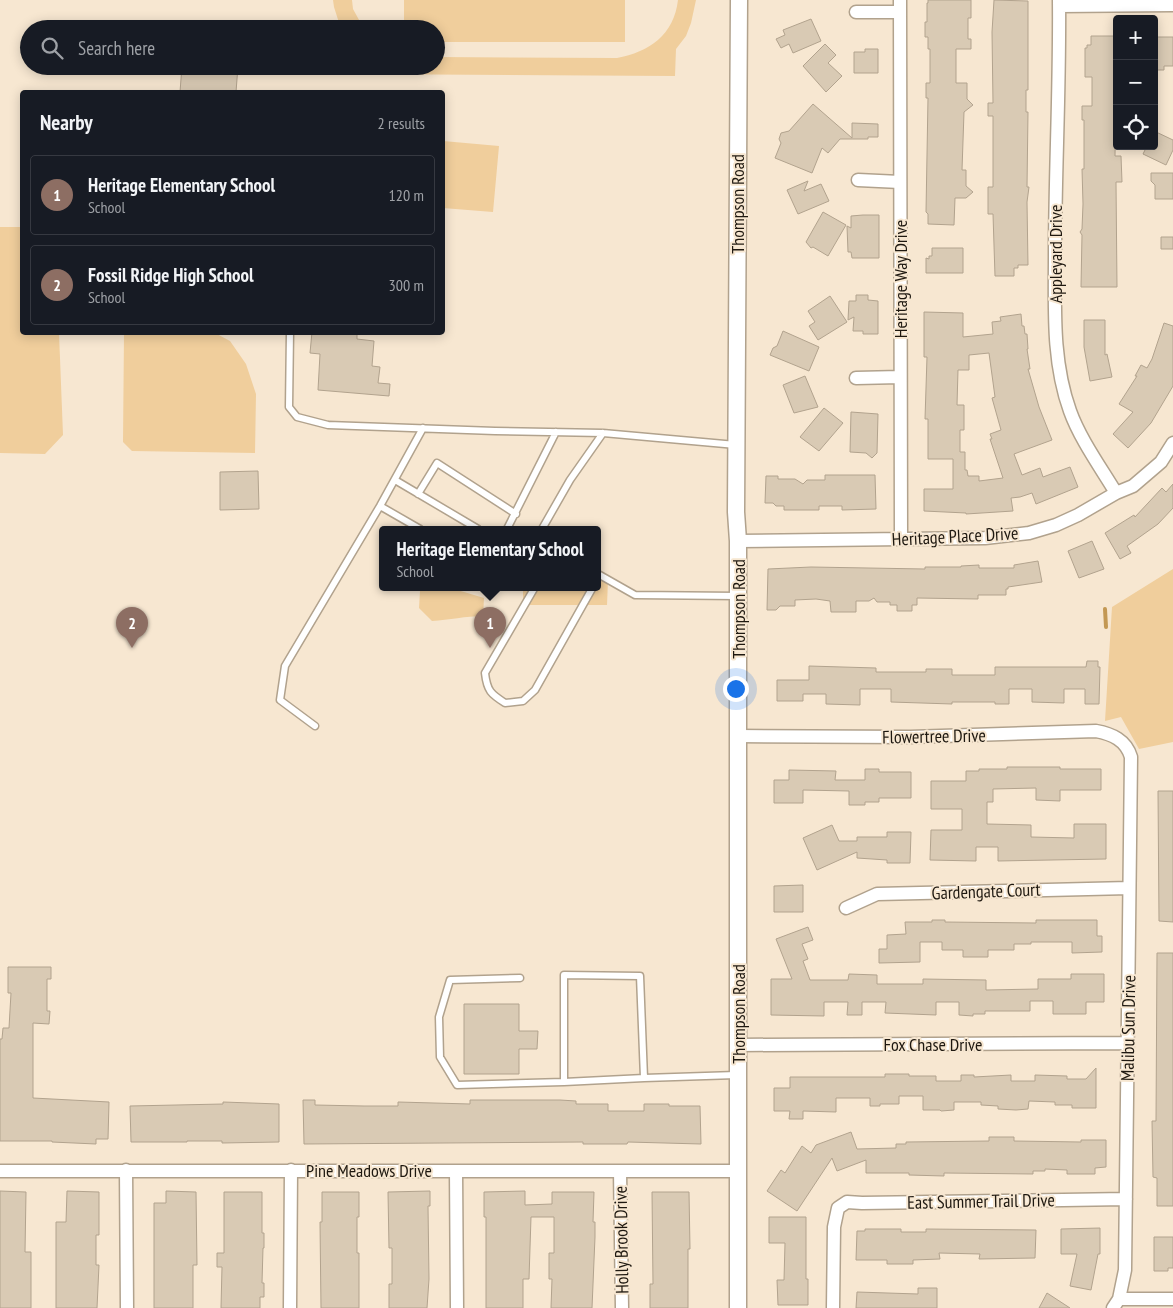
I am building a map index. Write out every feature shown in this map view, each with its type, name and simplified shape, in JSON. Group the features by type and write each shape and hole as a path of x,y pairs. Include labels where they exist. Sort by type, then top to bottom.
{"street":[{"name":"Thompson Road","path":"738,0 736,445 738,541 738,1308"},
{"path":"1059,3 1173,5"},
{"name":"Appleyard Drive","path":"1059,3 1055,194 1055,329 1057,361 1070,411 1093,457 1116,493"},
{"name":"Heritage Way Drive","path":"856,12 900,6 901,540"},
{"path":"858,180 900,182"},
{"path":"856,378 900,377"},
{"name":"Heritage Place Drive","path":"738,541 985,538 1029,532 1056,525 1133,486 1161,462 1173,444"},
{"name":"Flowertree Drive","path":"738,736 910,737 1096,731 1111,734 1126,746"},
{"name":"Malibu Sun Drive","path":"1116,1303 1125,1270 1131,757 1126,746"},
{"name":"Gardengate Court","path":"846,908 877,894 1129,888"},
{"name":"Fox Chase Drive","path":"738,1045 1127,1043"},
{"path":"126,1170 127,1308"},
{"path":"290,1308 291,1170"},
{"name":"Pine Meadows Drive","path":"0,1171 738,1171"},
{"path":"456,1171 457,1308"},
{"name":"Holly Brook Drive","path":"620,1172 622,1308"},
{"name":"East Summer Trail Drive","path":"833,1308 834,1227 838,1208 847,1202 1126,1200"},
{"path":"1116,1303 1173,1300"}],"lane":[{"path":"290,335 289,407 297,417 328,425 603,433 736,445"},
{"path":"315,726 280,700 285,666 380,506 423,428"},
{"path":"509,526 556,432"},
{"path":"544,526 570,480 603,433"},
{"path":"418,494 437,463 516,514"},
{"path":"395,480 473,526"},
{"path":"380,506 415,526"},
{"path":"601,578 635,596 738,596"},
{"path":"533,591 485,673 486,682 491,694 505,703 523,701 535,690 591,591"},
{"path":"564,1082 564,975 640,976 644,1078"},
{"path":"520,978 450,980 439,1017 440,1057 457,1085 738,1075"}],"shaded area":[{"path":"333,0 352,0 353,9 359,20 338,20"},
{"path":"404,0 625,0 625,42 445,42 445,20 404,20"},
{"path":"678,0 696,0 686,36 676,49 675,76 445,75 445,57 617,58 629,55 658,40 671,23 676,12"},
{"path":"445,141 499,146 493,212 445,208"},
{"path":"0,227 20,227 20,335 59,335 63,435 45,454 0,453"},
{"path":"124,335 219,335 230,341 246,364 256,394 255,453 132,451 123,442"},
{"path":"1173,569 1173,742 1139,749 1121,717 1105,721 1112,607"},
{"path":"601,580 608,580 607,605 523,605 523,591 601,591"},
{"path":"420,591 461,591 484,598 483,616 432,621 419,608"}],"building":[{"path":"928,0 971,0 971,18 968,18 968,39 971,39 971,49 956,49 956,83 967,83 967,99 973,105 964,112 962,170 966,170 966,186 973,192 966,198 955,198 954,225 928,224 928,214 926,212 928,98 926,98 926,83 930,83 930,49 928,49 928,37 925,37 925,22 927,22"},
{"path":"994,0 1028,1 1028,90 1026,90 1026,112 1028,112 1027,187 1029,187 1027,202 1028,265 1018,265 1018,268 1014,268 1014,276 995,276 993,214 988,214 988,187 993,187 993,116 988,116 988,103 993,103 992,32"},
{"path":"811,19 821,41 793,53 789,44 781,48 776,39 785,35 783,30"},
{"path":"1091,36 1113,36 1113,150 1115,150 1115,156 1121,156 1122,182 1116,182 1117,287 1081,287 1082,235 1080,232 1082,229 1083,204 1082,169 1084,169 1084,120 1082,120 1082,106 1092,106 1092,77 1085,77 1085,48 1087,48 1087,45 1091,45"},
{"path":"1158,37 1173,37 1173,66 1164,66 1164,70 1158,70"},
{"path":"825,44 836,55 828,63 842,76 826,92 803,66"},
{"path":"865,49 878,49 878,73 854,73 854,52 865,52"},
{"path":"181,75 237,75 236,90 180,90"},
{"path":"813,104 852,138 852,123 878,124 878,137 840,139 828,153 822,148 812,173 775,158 781,143 779,139 781,133 789,131"},
{"path":"1158,133 1173,140 1173,150 1166,165 1143,154 1145,150 1158,150"},
{"path":"1151,173 1173,173 1173,199 1155,199 1155,185 1151,181"},
{"path":"808,181 804,191 821,184 829,201 798,214 787,190"},
{"path":"823,212 846,225 828,256 813,247 811,248 806,242"},
{"path":"879,215 879,258 852,258 851,252 848,252 847,226 851,228 851,216"},
{"path":"1161,237 1173,237 1173,249 1161,249"},
{"path":"932,248 963,248 963,273 926,273 926,258 929,259 929,256 932,256"},
{"path":"856,295 868,295 868,300 878,301 878,334 863,334 863,331 853,331 854,317 848,320 849,301 856,301"},
{"path":"830,296 847,322 818,340 809,326 815,322 808,311"},
{"path":"924,312 963,313 963,337 993,334 992,322 1001,321 1000,317 1021,314 1022,326 1024,326 1025,334 1027,334 1030,369 1028,369 1039,407 1052,440 1014,454 1022,475 1040,468 1043,477 1070,467 1078,487 1036,504 1032,493 1011,498 1013,511 966,514 924,511 924,489 953,489 953,459 928,459 928,419 925,419 927,357 924,357","holes":["989,353 995,397 992,398 1001,430 990,434 992,439 990,439 1003,478 979,481 979,476 968,476 967,470 965,470 965,452 960,452 960,430 964,430 964,405 957,405 958,370 969,370 969,355"]},
{"path":"1084,320 1105,320 1105,355 1107,354 1112,377 1090,381 1084,347"},
{"path":"1164,323 1173,326 1173,386 1151,423 1128,448 1113,434 1133,412 1119,404 1137,376 1135,376 1141,365 1147,368 1152,359"},
{"path":"783,331 819,347 809,371 770,355 773,348 777,346"},
{"path":"312,335 357,335 357,339 374,341 372,366 380,367 378,383 390,384 389,396 318,390 320,354 310,353"},
{"path":"805,376 818,407 794,413 783,385"},
{"path":"824,408 843,423 819,451 800,437"},
{"path":"851,412 878,414 877,453 872,458 866,453 850,452"},
{"path":"258,471 259,509 220,510 220,472"},
{"path":"825,475 875,475 876,509 842,510 842,506 819,506 819,510 784,510 784,506 765,503 766,476 778,476 778,479 795,479 803,484 807,480 825,480"},
{"path":"1173,484 1173,508 1158,524 1127,546 1131,553 1120,559 1105,533 1134,515 1135,517 1162,488 1166,492"},
{"path":"1092,541 1104,569 1079,578 1068,551"},
{"path":"1038,561 1042,582 1008,587 1006,595 978,595 978,599 917,598 917,605 912,605 912,611 897,611 897,605 890,605 890,602 877,602 874,598 869,601 856,601 856,612 831,612 830,601 816,599 795,600 795,606 780,606 776,610 767,610 768,569 811,567 925,569 925,567 979,565 979,568 1014,568 1014,565"},
{"path":"1087,661 1098,661 1098,667 1100,667 1099,704 1085,704 1085,689 1064,689 1064,703 1032,702 1032,689 1009,689 1009,704 995,704 995,702 952,702 952,704 891,702 891,689 860,689 860,705 826,704 826,694 803,694 803,701 777,701 777,680 809,680 809,666 876,668 876,672 926,672 926,669 952,669 952,675 995,675 995,667 1086,667"},
{"path":"1007,767 1101,769 1101,790 1060,790 1060,801 1036,800 1036,788 993,789 993,802 987,802 987,824 1031,825 1031,837 1074,838 1074,824 1106,824 1106,859 998,861 998,847 976,847 976,861 930,860 931,830 962,830 962,809 931,809 931,781 966,781 966,771 1007,769"},
{"path":"865,769 879,769 879,772 911,772 911,798 879,798 879,802 865,802 865,805 849,805 849,791 803,790 803,803 774,803 774,780 789,780 789,770 836,771 835,780 865,780"},
{"path":"1158,791 1173,791 1173,922 1159,921"},
{"path":"832,825 839,841 857,841 857,837 887,837 887,832 911,832 910,863 887,863 887,860 857,858 857,852 817,870 803,838"},
{"path":"803,885 803,912 774,912 774,886"},
{"path":"932,920 945,920 945,922 1036,923 1036,920 1097,920 1097,936 1102,936 1102,952 1072,953 1072,942 1031,942 1031,944 1014,944 1014,950 988,950 988,957 963,957 963,950 942,950 942,942 920,942 920,962 879,963 879,949 887,949 887,935 906,934 905,922 932,922"},
{"path":"808,927 813,940 802,944 808,959 803,961 810,980 848,980 849,974 877,975 877,984 923,984 923,979 986,980 986,990 1038,989 1038,979 1071,979 1071,974 1104,974 1104,1002 1086,1002 1086,1014 1053,1014 1053,1001 1030,1001 1030,1011 985,1011 985,1014 973,1014 973,1016 959,1015 959,1002 936,1002 936,1015 885,1013 886,1002 862,1002 862,1015 847,1015 848,1002 824,1002 824,1016 771,1015 771,979 792,979 776,939"},
{"path":"1157,953 1173,953 1173,1206 1157,1206 1157,1178 1153,1177 1152,1121 1156,1121"},
{"path":"8,967 51,967 51,979 47,979 47,1011 50,1011 49,1024 33,1023 33,1098 109,1102 108,1139 96,1139 96,1144 52,1141 0,1141 0,1039 2,1039 3,1028 9,1028 11,993 8,993"},
{"path":"464,1004 519,1004 519,1031 538,1031 537,1049 519,1049 519,1074 464,1074"},
{"path":"1096,1068 1096,1108 1072,1108 1072,1105 1055,1105 1055,1102 1029,1101 1028,1109 998,1109 998,1106 981,1105 981,1102 954,1102 954,1110 923,1110 923,1096 899,1096 899,1104 880,1104 880,1106 870,1106 870,1098 836,1098 836,1112 803,1111 803,1119 789,1119 790,1111 774,1111 774,1088 790,1088 790,1077 885,1077 885,1074 909,1074 909,1076 936,1076 936,1081 961,1081 961,1075 974,1075 974,1077 1011,1075 1011,1081 1035,1081 1035,1075 1067,1076 1067,1079 1086,1079"},
{"path":"303,1100 315,1100 315,1105 398,1106 398,1102 470,1104 470,1100 560,1100 576,1101 576,1104 608,1104 608,1111 644,1111 644,1104 700,1106 701,1144 628,1142 627,1144 583,1144 583,1142 304,1144"},
{"path":"223,1102 279,1104 279,1142 131,1142 130,1106 223,1104"},
{"path":"851,1132 857,1149 896,1148 896,1144 906,1144 906,1142 989,1141 989,1137 1014,1137 1014,1141 1081,1142 1081,1140 1106,1140 1106,1167 1095,1168 1095,1174 1067,1174 1067,1170 1045,1169 1045,1171 1033,1171 1033,1174 944,1173 944,1176 909,1175 909,1173 866,1173 866,1160 837,1171 832,1158 797,1211 767,1191 781,1170 785,1173 802,1146 811,1153 816,1145"},
{"path":"0,1191 26,1192 25,1252 31,1252 31,1308 0,1308"},
{"path":"67,1191 99,1192 99,1235 96,1235 96,1265 99,1265 97,1308 56,1308 56,1222 66,1222"},
{"path":"166,1191 196,1192 197,1265 193,1265 193,1308 154,1308 154,1203 166,1203"},
{"path":"430,1191 430,1206 428,1206 429,1279 427,1308 389,1308 389,1284 392,1284 392,1248 389,1248 388,1192"},
{"path":"525,1191 525,1205 552,1204 552,1192 594,1192 593,1222 595,1222 595,1237 592,1308 551,1308 552,1279 549,1279 549,1253 554,1253 554,1217 531,1217 529,1279 523,1279 523,1308 486,1308 486,1217 484,1217 484,1192"},
{"path":"224,1192 262,1192 264,1248 262,1283 264,1283 264,1297 260,1297 260,1308 221,1308 222,1267 217,1267 217,1253 224,1253"},
{"path":"322,1192 359,1192 357,1253 359,1253 359,1308 321,1308 320,1222 322,1222"},
{"path":"652,1192 689,1192 688,1308 650,1308 650,1284 653,1284"},
{"path":"769,1217 806,1217 808,1305 778,1305 777,1280 784,1280 785,1243 769,1243"},
{"path":"1100,1228 1100,1254 1098,1254 1091,1290 1070,1286 1077,1254 1061,1254 1061,1229"},
{"path":"865,1229 901,1229 901,1232 926,1232 926,1229 1036,1230 1035,1258 979,1259 980,1254 939,1253 940,1259 913,1260 913,1264 887,1264 887,1260 856,1260 857,1231 865,1231"},
{"path":"1154,1237 1173,1237 1173,1268 1168,1268 1168,1271 1154,1271"},
{"path":"918,1288 937,1288 937,1308 856,1308 857,1292 918,1294"},
{"path":"1047,1293 1070,1308 1039,1308"}],"waterway":[{"path":"1105,609 1106,627"}],"place":[{"name":"Fossil Ridge High School","path":"132,648"},
{"name":"Heritage Elementary School","path":"490,648"}]}
